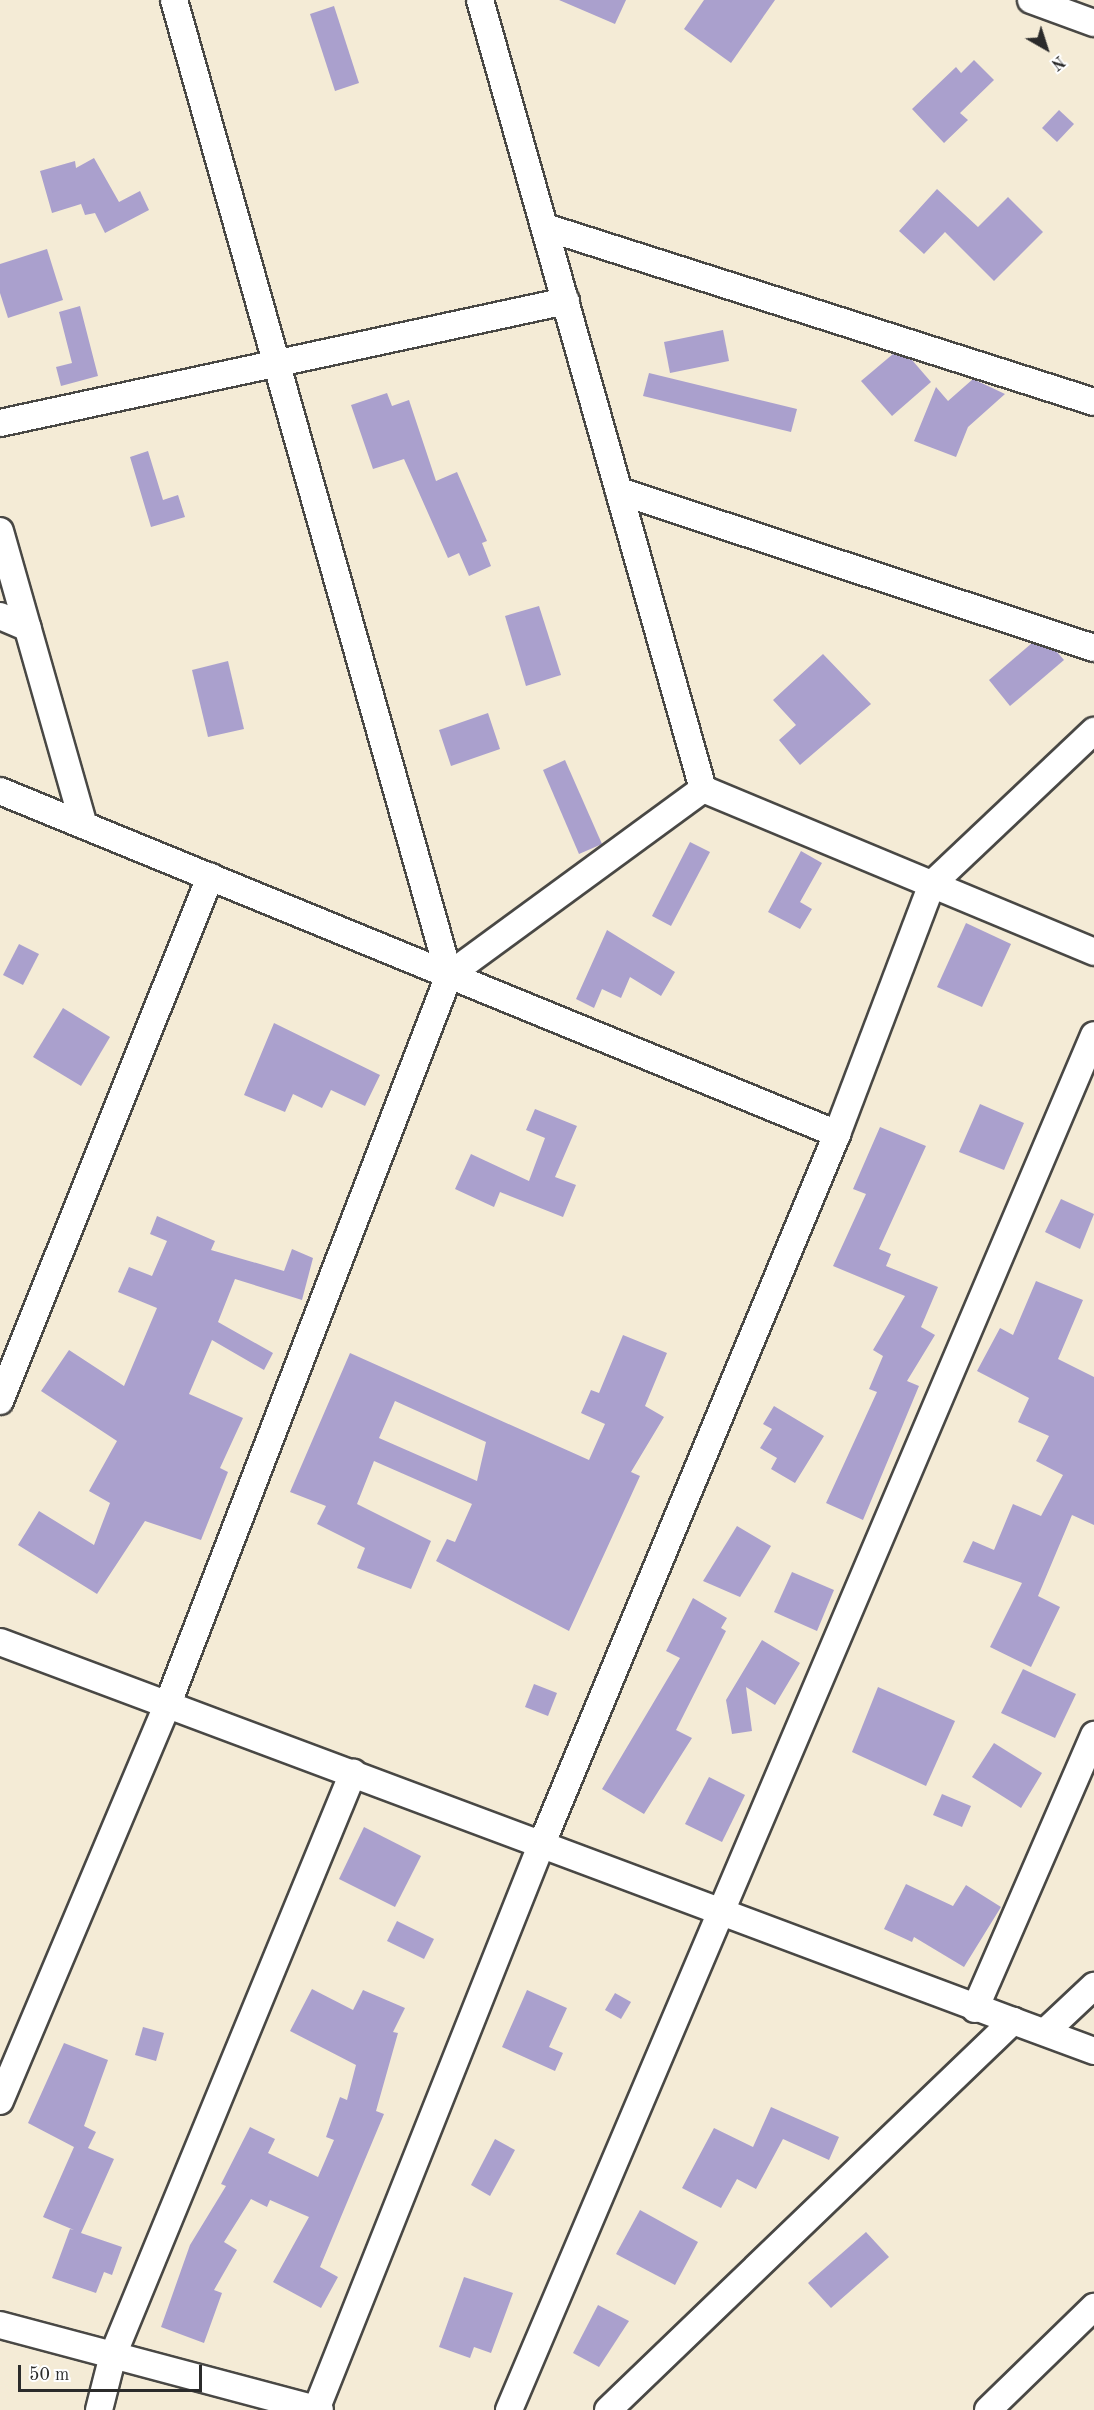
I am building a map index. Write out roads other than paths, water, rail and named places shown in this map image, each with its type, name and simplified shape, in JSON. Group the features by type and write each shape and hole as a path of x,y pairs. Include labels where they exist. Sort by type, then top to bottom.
{"street":[{"path":"174,0 449,975"},
{"path":"480,0 703,789"},
{"path":"1031,0 1094,23"},
{"path":"545,227 1094,402"},
{"path":"0,423 566,301"},
{"path":"620,491 1094,648"},
{"path":"0,531 84,825"},
{"path":"0,616 28,628"},
{"path":"0,2325 317,2410 540,1848 837,1134 932,884 1094,731"},
{"path":"0,2101 11,2046 167,1706 449,975 703,789"},
{"path":"703,789 1094,952"},
{"path":"0,791 837,1134"},
{"path":"0,1401 210,877"},
{"path":"508,2410 722,1914 1094,1035"},
{"path":"0,1642 167,1706 353,1773 540,1848 975,2009 1046,2031 1094,2051"},
{"path":"975,2009 1094,1736"},
{"path":"99,2410 113,2355 353,1773"},
{"path":"1046,2031 1094,1986"},
{"path":"608,2410 1013,2021"},
{"path":"988,2410 1094,2307"}]}
